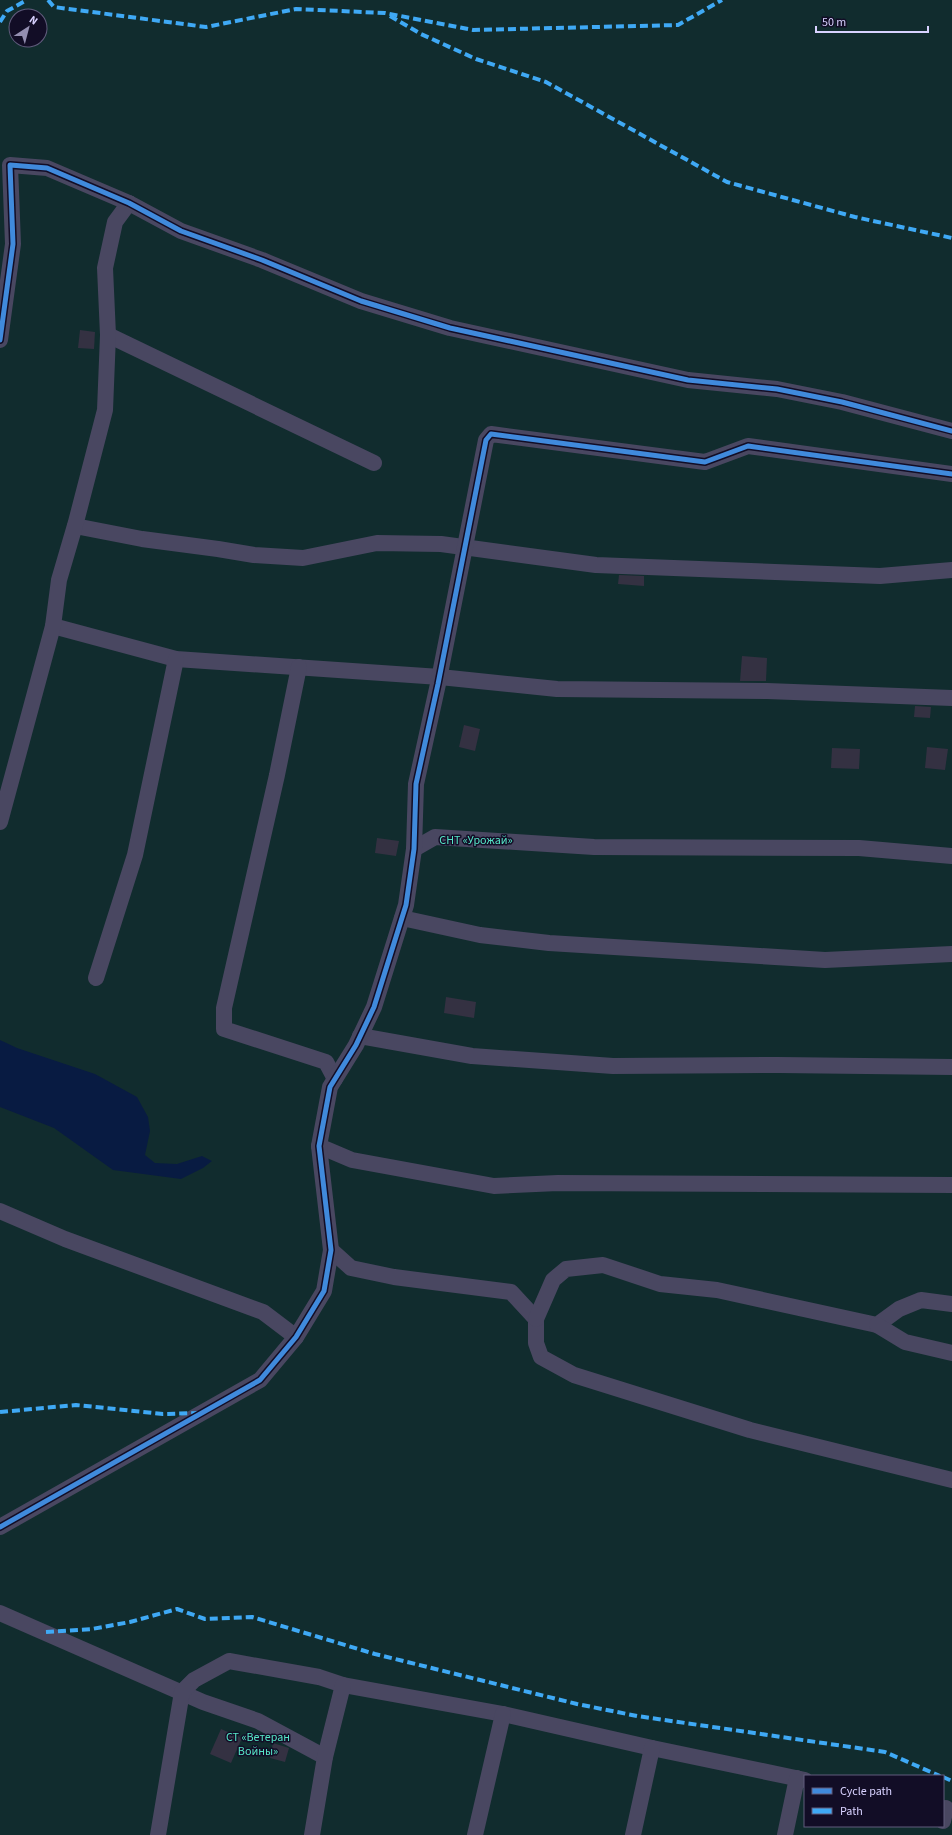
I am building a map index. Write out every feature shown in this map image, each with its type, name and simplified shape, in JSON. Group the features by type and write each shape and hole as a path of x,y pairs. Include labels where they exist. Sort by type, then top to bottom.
{"street":[{"path":"0,340 13,244 10,165 46,168 129,203 181,231 262,260 361,301 450,328 688,380 777,389 842,402 952,431"},
{"path":"0,822 53,626 58,580 75,526 105,410 108,335 105,268 115,222 129,203"},
{"path":"108,335 374,463"},
{"path":"0,1527 260,1380 296,1337 324,1291 332,1250 319,1146 330,1087 360,1036 374,1007 406,905 414,849 416,784 440,677 486,440 491,434 704,462 748,446 952,474"},
{"path":"75,526 142,539 218,549 254,556 303,558 377,543 441,544 596,565 880,576 952,570"},
{"path":"53,626 176,659 299,666 440,677 557,689 767,691 952,698"},
{"path":"96,978 135,856 176,659"},
{"path":"299,666 277,775 224,1008 224,1029 326,1062 335,1079"},
{"path":"414,849 435,837 594,847 859,848 952,856"},
{"path":"402,918 480,935 548,943 825,960 952,954"},
{"path":"360,1036 472,1056 613,1066 779,1065 952,1067"},
{"path":"319,1146 352,1160 494,1186 558,1183 952,1185"},
{"path":"0,1211 65,1238 263,1312 296,1337"},
{"path":"332,1250 350,1268 394,1277 511,1292 536,1319"},
{"path":"952,1352 905,1342 877,1325 717,1290 660,1284 603,1265 566,1270 553,1280 536,1319 536,1344 541,1358 574,1375 750,1430 952,1480"},
{"path":"877,1325 899,1309 921,1300 952,1304"},
{"path":"0,1613 203,1702 258,1721 325,1757"},
{"path":"158,1835 182,1692 194,1680 229,1661 318,1677 343,1685 503,1714 652,1748 801,1779 785,1835"},
{"path":"312,1835 325,1757 343,1685"},
{"path":"475,1835 503,1714"},
{"path":"633,1835 652,1748"}],"green space":[{"name":"СНТ «Урожай»","path":"0,0 952,0 952,1835 0,1835"}],"water":[{"path":"0,1040 17,1048 95,1074 137,1097 148,1117 150,1131 145,1155 155,1163 177,1164 202,1156 212,1161 203,1168 181,1179 113,1170 54,1128 0,1107"}],"building":[{"path":"80,330 95,332 94,349 78,348"},
{"path":"619,575 644,576 644,586 618,584"},
{"path":"742,656 767,658 766,681 740,681"},
{"path":"915,706 931,707 930,718 914,717"},
{"path":"464,725 480,729 475,751 459,747"},
{"path":"927,747 948,749 945,770 925,768"},
{"path":"832,748 860,749 859,769 831,768"},
{"path":"377,838 399,841 396,856 375,853"},
{"path":"446,997 476,1002 474,1018 444,1013"},
{"path":"221,1729 242,1738 231,1763 210,1754"},
{"path":"273,1743 289,1748 285,1762 270,1758"}],"marked path":[{"path":"0,22 7,11 27,0"},
{"path":"48,0 54,7 206,27 296,9 385,13 473,30 678,25 722,0"},
{"path":"390,16 421,34 476,59 546,82 727,182 855,217 952,238"},
{"path":"0,1412 76,1405 163,1414 199,1413"},
{"path":"46,1632 92,1629 130,1622 177,1609 205,1619 252,1617 375,1654 577,1704 637,1716 885,1752 938,1775"},
{"path":"944,1777 952,1781"}],"cycle path":[{"path":"0,340 13,244 10,165 47,168 129,203 181,231 262,260 361,301 450,328 688,380 777,389 842,402 952,431"},
{"path":"0,1527 260,1380 296,1337 324,1291 331,1250 319,1146 330,1087 356,1045 374,1007 406,905 414,849 416,784 438,684 486,440 491,434 705,462 748,446 952,474"}],"park label":[{"name":"СТ «Ветеран Войны»","path":"258,1744"}]}
